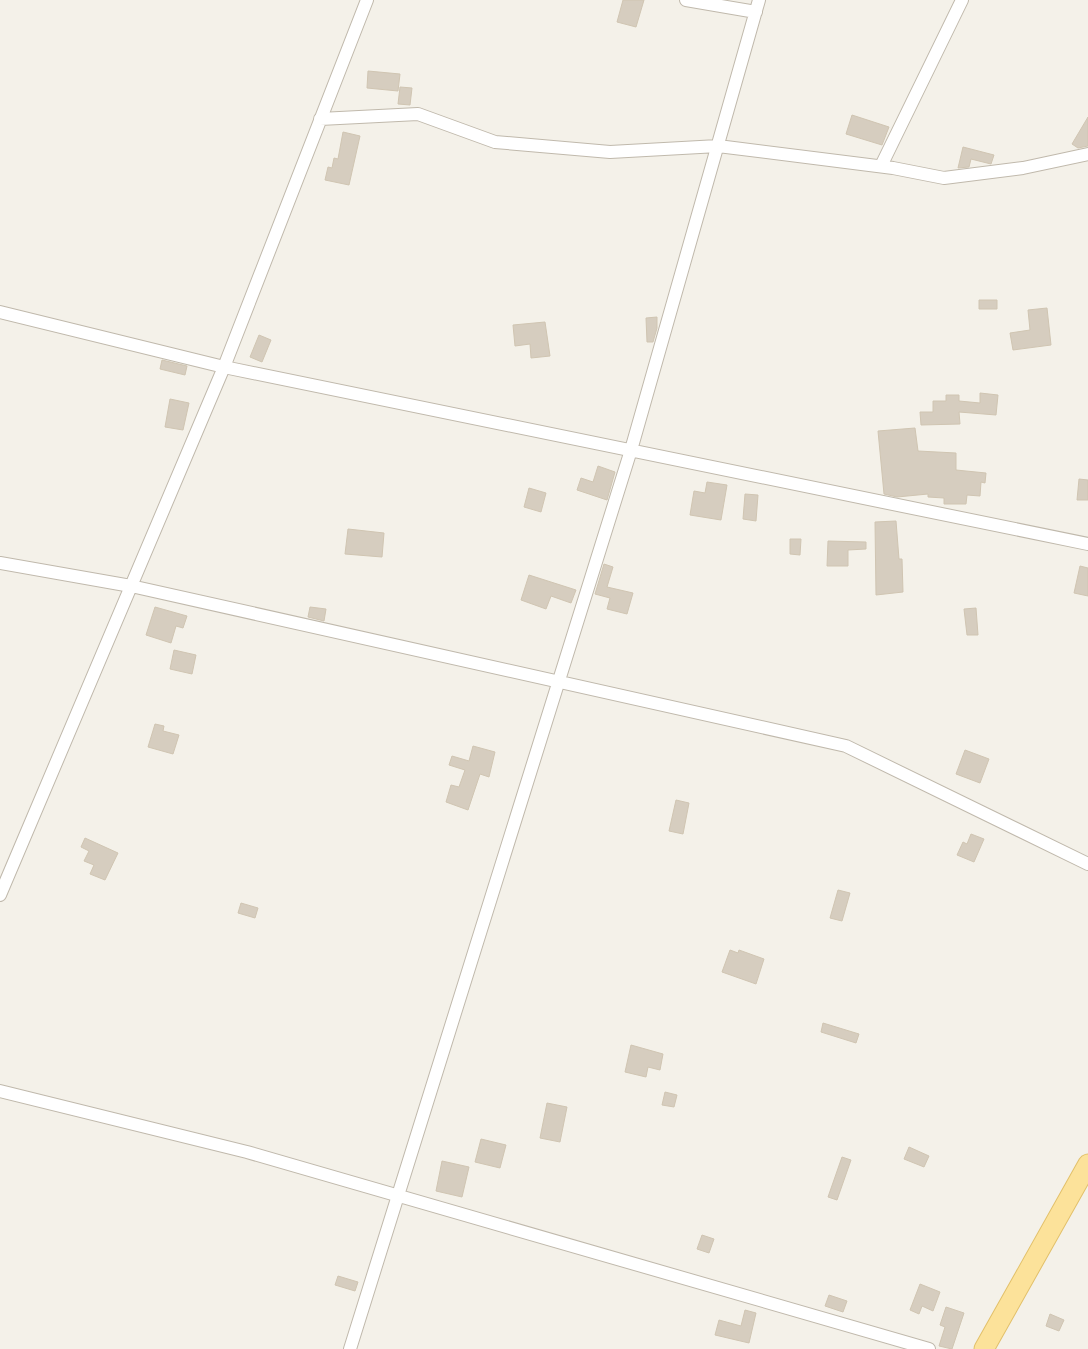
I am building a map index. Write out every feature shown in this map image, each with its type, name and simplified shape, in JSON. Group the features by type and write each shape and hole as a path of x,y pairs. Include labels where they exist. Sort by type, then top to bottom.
{"main road":[{"path":"988,1344 1088,1164"}],"street":[{"path":"0,895 224,367 367,0"},
{"path":"350,1349 631,450 758,6 686,0"},
{"path":"881,166 962,0"},
{"path":"320,119 418,114 495,142 610,152 718,146 881,166 944,178 1023,168 1088,154"},
{"path":"0,312 224,367 1088,544"},
{"path":"0,563 131,586 846,746 1088,864"},
{"path":"0,1091 248,1152 930,1349"}],"building":[{"path":"623,0 644,0 636,27 617,22"},
{"path":"368,71 400,74 398,91 367,88"},
{"path":"400,87 412,88 410,105 398,104"},
{"path":"852,115 889,127 882,145 846,134"},
{"path":"1088,117 1088,146 1078,148 1072,144"},
{"path":"343,132 360,136 349,185 325,180 328,167 332,168 334,158 338,159"},
{"path":"963,147 994,155 991,164 971,159 969,167 958,168"},
{"path":"979,300 997,300 997,309 979,309"},
{"path":"1047,308 1051,345 1013,350 1010,333 1030,330 1028,310"},
{"path":"657,317 657,328 653,342 647,342 646,318"},
{"path":"545,322 550,356 531,358 530,344 515,346 513,325"},
{"path":"259,335 271,340 262,362 250,357"},
{"path":"162,360 187,366 185,375 160,369"},
{"path":"980,393 998,395 996,415 959,412 960,424 921,425 920,412 933,412 933,401 946,401 946,395 959,395 959,401 980,403"},
{"path":"170,399 189,403 183,430 165,427"},
{"path":"915,428 918,451 956,453 956,470 986,473 985,483 981,482 980,496 967,495 966,504 944,504 944,498 928,497 928,494 897,497 884,494 878,431"},
{"path":"598,466 615,472 607,500 577,490 581,478 593,482"},
{"path":"1079,479 1088,480 1088,500 1077,500"},
{"path":"707,482 727,485 721,520 690,515 694,491 705,493"},
{"path":"529,488 546,493 541,512 524,507"},
{"path":"745,494 758,495 756,521 743,519"},
{"path":"896,521 899,559 902,559 903,592 876,595 875,522"},
{"path":"348,529 384,533 382,557 345,554"},
{"path":"790,539 801,539 800,555 790,554"},
{"path":"828,541 866,542 866,549 848,550 848,566 827,566"},
{"path":"604,564 613,567 607,587 633,593 627,614 607,609 610,598 595,594"},
{"path":"1080,566 1088,568 1088,596 1074,593"},
{"path":"529,575 576,590 571,603 551,596 546,609 521,600"},
{"path":"155,607 187,616 183,628 176,626 171,643 146,635"},
{"path":"310,607 326,609 324,621 308,617"},
{"path":"976,608 978,635 967,635 964,609"},
{"path":"174,650 196,655 192,674 170,669"},
{"path":"155,724 164,726 163,731 179,735 173,754 148,747"},
{"path":"473,746 495,752 489,777 480,774 468,810 446,802 451,785 459,787 465,770 449,765 452,756 469,761"},
{"path":"965,750 989,759 980,783 956,774"},
{"path":"676,800 689,803 683,834 669,831"},
{"path":"971,834 984,839 974,862 957,855 963,842 967,844"},
{"path":"85,838 118,853 105,880 90,874 94,865 84,861 89,851 81,847"},
{"path":"838,890 850,893 842,921 830,918"},
{"path":"241,903 258,908 255,918 238,913"},
{"path":"730,950 738,953 739,950 764,959 756,984 722,972"},
{"path":"823,1023 859,1034 856,1043 821,1032"},
{"path":"631,1045 663,1054 660,1070 648,1067 646,1077 625,1072"},
{"path":"665,1092 677,1095 674,1107 662,1105"},
{"path":"547,1103 567,1107 560,1142 540,1138"},
{"path":"481,1139 506,1145 500,1168 475,1162"},
{"path":"909,1147 929,1156 924,1167 904,1159"},
{"path":"842,1157 851,1160 837,1200 828,1197"},
{"path":"442,1161 469,1167 462,1197 436,1191"},
{"path":"702,1235 714,1239 709,1253 697,1249"},
{"path":"338,1276 358,1282 355,1291 335,1285"},
{"path":"920,1284 940,1292 933,1311 922,1306 919,1314 910,1310"},
{"path":"829,1295 847,1301 843,1312 825,1306"},
{"path":"946,1307 964,1313 952,1349 939,1346 945,1327 940,1325"},
{"path":"745,1310 756,1313 749,1343 715,1335 719,1320 741,1326"},
{"path":"1050,1314 1064,1320 1059,1331 1046,1326"}]}
